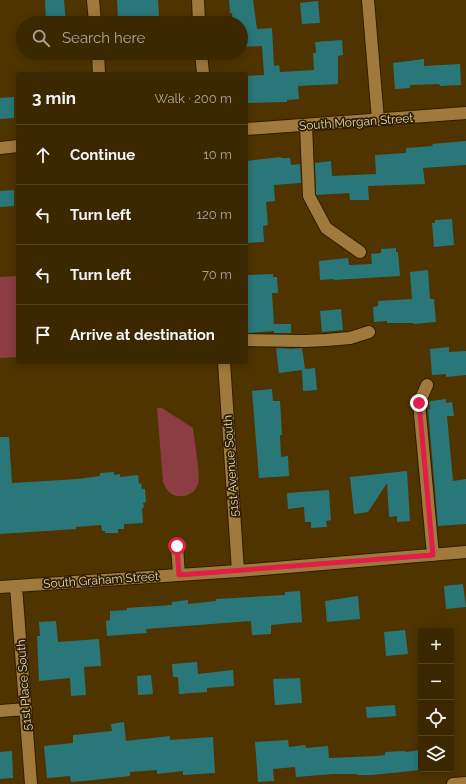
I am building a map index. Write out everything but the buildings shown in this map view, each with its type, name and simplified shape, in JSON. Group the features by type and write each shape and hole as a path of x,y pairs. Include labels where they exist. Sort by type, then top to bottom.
{"street":[{"path":"93,0 94,16"},
{"path":"198,0 199,16"},
{"path":"368,0 378,120"},
{"path":"98,60 99,72"},
{"path":"202,60 203,72"},
{"name":"South Morgan Street","path":"248,129 306,126 466,113"},
{"path":"306,126 309,196 326,228 360,252"},
{"path":"0,148 16,146"},
{"path":"248,340 326,340 350,338 369,332"},
{"name":"51st Avenue South","path":"224,364 238,571"},
{"path":"427,384 419,403 433,555"},
{"path":"177,546 179,575"},
{"name":"South Graham Street","path":"0,587 238,571 466,552"},
{"name":"51st Place South","path":"16,586 31,784"},
{"path":"0,711 26,709"},
{"path":"453,784 466,783"}],"shaded area":[{"path":"16,276 16,357 0,358 0,277"},
{"path":"157,408 162,408 193,428 199,480 195,490 184,496 178,496 171,493 163,482"}],"route":[{"path":"177,546 179,575 433,555 419,403"}]}
